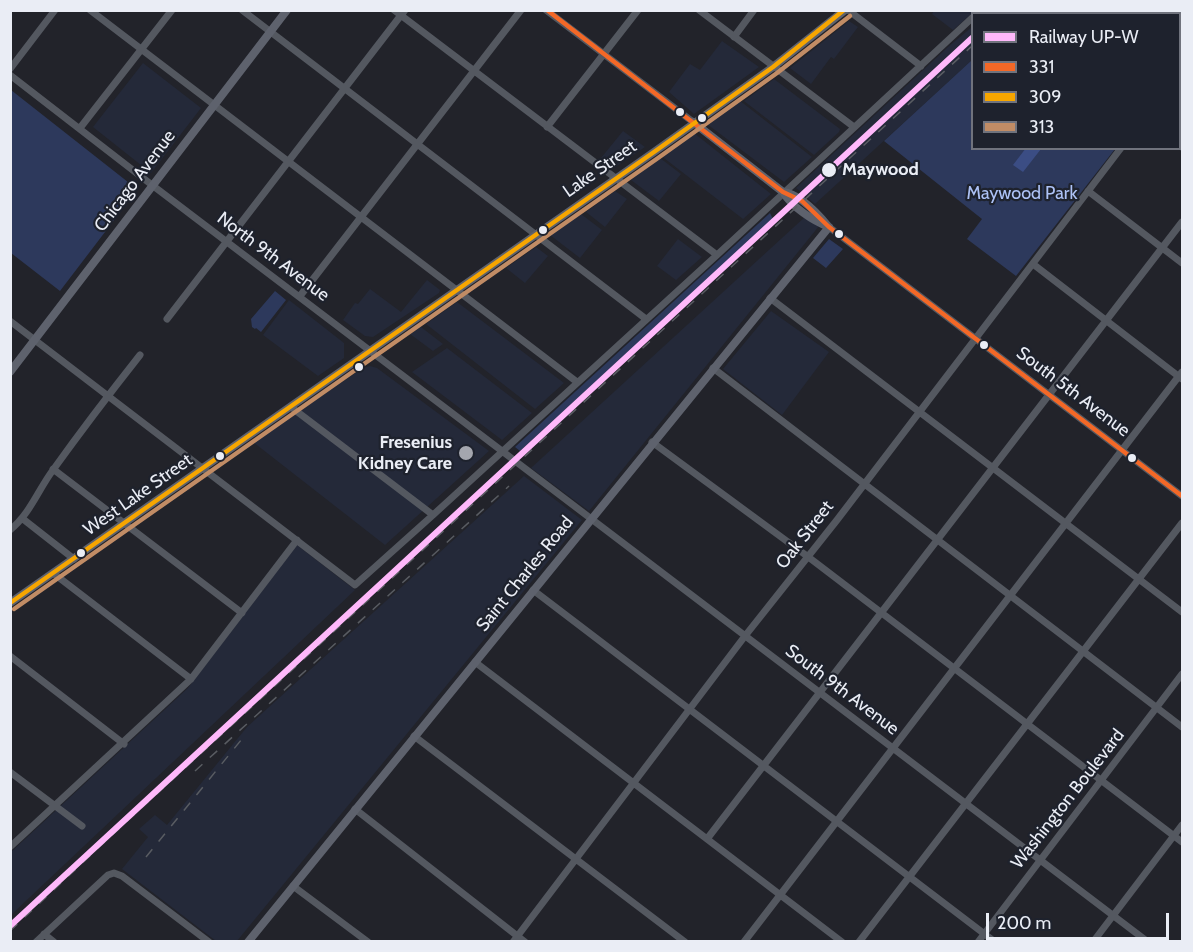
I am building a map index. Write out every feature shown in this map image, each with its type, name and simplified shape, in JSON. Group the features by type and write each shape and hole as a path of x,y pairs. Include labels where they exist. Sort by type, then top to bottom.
{"main road":[{"name":"Chicago Avenue","path":"10,372 287,10"},
{"name":"Lake Street","path":"372,351 773,67 847,10"},
{"name":"South 5th Avenue","path":"693,122 783,192 792,193 799,204 820,216 829,227"},
{"name":"Saint Charles Road","path":"248,942 829,227"},
{"name":"West Lake Street","path":"10,603 372,351"}],"street":[{"path":"10,69 55,10"},
{"path":"90,10 577,382"},
{"path":"80,128 172,10"},
{"path":"242,10 646,319"},
{"path":"394,10 403,13 474,71 717,255"},
{"path":"300,296 521,10"},
{"path":"546,10 693,122"},
{"path":"547,127 638,10"},
{"path":"699,10 854,127"},
{"path":"734,37 754,10"},
{"path":"847,10 921,66"},
{"path":"167,319 403,13"},
{"path":"10,321 354,585 717,255 971,19"},
{"name":"North 9th Avenue","path":"10,75 518,463"},
{"name":"Oak Street","path":"515,939 1119,150"},
{"path":"1088,191 1182,263"},
{"path":"707,839 1182,222"},
{"name":"South 5th Avenue","path":"829,227 1182,496"},
{"path":"744,942 892,747 1181,375 1033,264"},
{"path":"771,298 1182,612"},
{"path":"10,530 23,519 53,469 140,355"},
{"path":"713,368 1182,727"},
{"path":"291,407 433,515"},
{"path":"652,442 807,556 1182,842"},
{"name":"South 9th Avenue","path":"518,463 1148,942"},
{"path":"53,469 242,613"},
{"path":"23,519 74,560"},
{"path":"859,942 1182,524"},
{"path":"10,847 192,679 297,540"},
{"path":"53,573 192,679"},
{"path":"533,590 995,942"},
{"path":"10,656 124,744"},
{"path":"475,662 842,942"},
{"name":"Washington Boulevard","path":"978,942 1182,674"},
{"path":"414,736 685,942"},
{"path":"10,772 82,826"},
{"path":"355,809 515,939 525,942"},
{"path":"1093,942 1182,825"},
{"path":"36,942 108,875 114,873 122,876 209,942"},
{"path":"293,886 368,942"},
{"path":"44,934 54,942"}],"shaded area":[{"path":"934,10 975,11 971,12 953,30 932,14"},
{"path":"849,21 858,27 834,59 831,57 811,84 790,68"},
{"path":"971,28 971,61 815,204 796,188"},
{"path":"722,41 759,67 694,114 669,92 690,64 700,70"},
{"path":"143,63 201,108 151,173 93,127"},
{"path":"774,79 840,129 814,155 744,101"},
{"path":"739,100 812,157 784,182 707,124"},
{"path":"623,131 645,147 614,168 601,158"},
{"path":"694,133 771,194 743,219 660,155"},
{"path":"1024,150 1040,150 1023,172 1013,165"},
{"path":"660,158 681,174 659,201 631,180"},
{"path":"615,191 627,199 605,227 586,212"},
{"path":"581,214 602,230 580,258 550,235"},
{"path":"806,216 819,226 589,511 531,468"},
{"path":"678,239 702,257 676,280 657,266"},
{"path":"536,247 548,256 525,283 506,268"},
{"path":"427,280 440,290 439,293 373,337 365,336 343,320 355,303 358,304 370,289 401,312"},
{"path":"289,300 344,343 344,358 318,376 263,335"},
{"path":"457,302 564,383 535,409 426,324"},
{"path":"771,311 829,352 782,415 723,369"},
{"path":"421,327 443,344 433,351 410,334"},
{"path":"447,348 532,413 502,440 412,372"},
{"path":"370,366 377,368 489,451 385,545 253,442 363,368"},
{"path":"524,476 582,520 237,941 216,941 122,869 148,837 139,829 155,815 167,825 247,727"},
{"path":"297,545 355,590 11,915 11,852 188,688"}],"green space":[{"path":"1143,10 1146,12 1024,12"},
{"name":"Maywood Park","path":"971,61 971,150 1114,150 1016,276 967,239 982,219 884,141"},
{"path":"11,90 133,186 134,194 60,291 11,253"},
{"path":"770,213 773,219 520,451 515,447"},
{"path":"829,239 843,249 826,268 813,258"},
{"path":"275,291 286,300 261,332 252,327 251,319"}],"railway":[{"path":"10,931 971,47"},
{"path":"195,771 509,486"},
{"path":"146,857 246,734"}],"rail line":[{"name":"UP-W","path":"10,926 971,39"}],"transit line":[{"name":"331","path":"547,10 783,192 802,201 829,227 1182,496"},
{"name":"309","path":"10,603 654,152 773,67 844,10"},
{"name":"313","path":"14,609 658,158 777,73 850,16"}],"place":[{"name":"Maywood","path":"829,170"},
{"name":"Fresenius Kidney Care","path":"466,453"}]}
